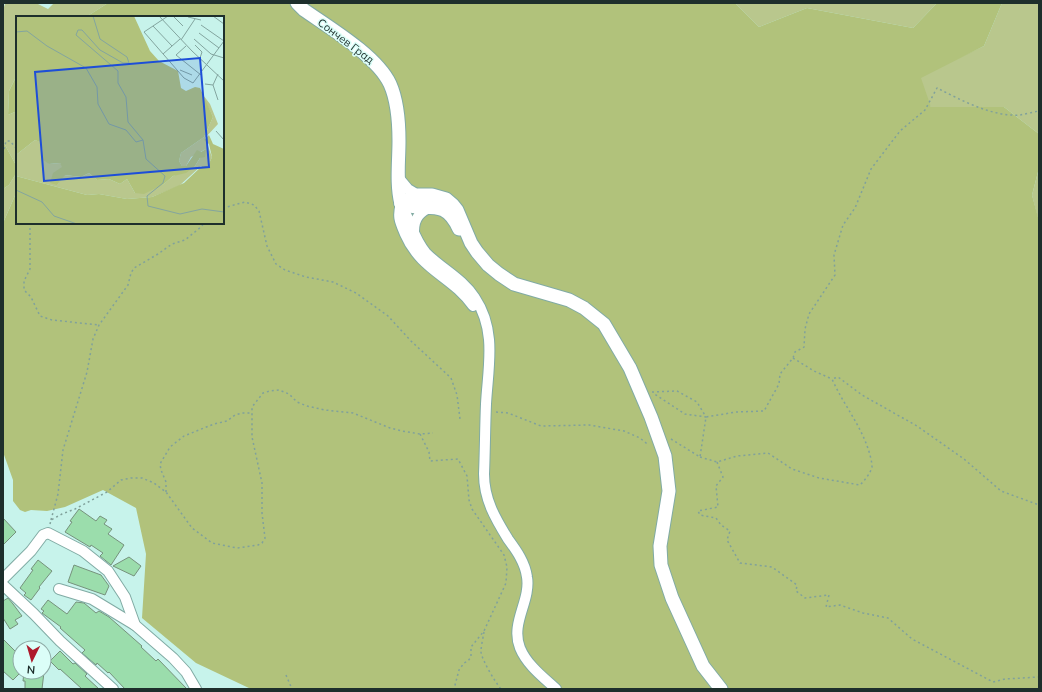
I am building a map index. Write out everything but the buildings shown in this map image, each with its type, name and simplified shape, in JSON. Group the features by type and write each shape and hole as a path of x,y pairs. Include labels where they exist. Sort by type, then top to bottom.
{"main road":[{"name":"Сончев Град","path":"298,3 304,10 358,48 384,73 391,85 396,103 399,135 398,191 401,204"},
{"path":"401,204 418,196 432,195 439,196 453,204 462,219 471,243 488,265 499,274 514,284 569,300 584,308 604,324 626,359 665,456 669,491 660,546 661,565 672,598 703,666 721,689"},
{"path":"401,204 409,207 440,208 449,214 456,223 472,255 498,280 526,292 584,308"}],"street":[{"path":"398,177 408,189 418,196"},
{"path":"401,204 427,253 462,282 480,305 484,314 490,337 486,409 484,474 485,494 492,513 519,554 525,567 528,586 517,627 518,640 522,653 532,667 556,689"},
{"path":"401,204 399,219 409,244 430,268 463,293 479,316 486,340 488,375"},
{"path":"414,231 414,224 418,215 422,211 431,207"},
{"path":"3,579 31,551 43,535 48,533 54,535 83,551 108,571 125,597 135,625"},
{"path":"3,585 112,689"},
{"path":"59,589 92,599 135,625 178,663 186,672 196,689"}],"path":[{"path":"700,457 706,417 697,402 677,391 652,392 684,414 706,417 736,412 764,411 779,384 780,374 793,358 795,352 804,347 805,329 809,314 835,275 834,255 843,225 855,208 872,169 900,130 925,110 936,88 969,104 996,112 1020,115 1039,111"},
{"path":"3,154 6,141 10,141 16,148"},
{"path":"224,208 245,202 254,205 259,211 267,246 276,264 285,270 306,277 333,282 373,304 388,316 411,341 451,378 457,394 460,420"},
{"path":"30,224 30,269 24,281 24,290 31,297 40,316 52,320 99,325"},
{"path":"48,533 58,494 63,450 87,372 93,339 99,325 128,285 134,268 172,244 185,240 203,224"},
{"path":"793,358 814,371 832,379 838,377 862,395 917,426 964,459 1001,490 1039,505"},
{"path":"486,409 508,413 541,426 589,425 624,431 640,438 646,443 659,442 667,437 700,457 717,462 737,456 768,453 792,469 819,478 860,486 870,473 872,465 869,450 858,423 838,393 832,379"},
{"path":"51,520 107,492 121,480 142,478 154,483 166,492 192,528 212,543 237,548 262,543 265,538 262,513 262,483 252,437 252,407 263,393 270,391 279,390 289,394 297,402 307,406 325,410 353,413 390,428 420,434 433,434"},
{"path":"166,492 166,482 160,464 170,447 184,436 214,424 227,421 235,415 252,413"},
{"path":"420,434 430,452 430,461 458,459 467,476 469,500 472,509 504,555 507,567 506,584 484,631 471,647 471,657 459,670 454,689"},
{"path":"717,462 723,477 716,486 718,507 698,511 700,515 716,518 721,525 730,531 727,540 740,563 772,567 797,585 796,592 805,598 829,595 826,607 840,605 863,613 888,618 912,639 993,682 1005,679 1039,677"},
{"path":"484,631 481,652 484,663 496,684 501,689"},
{"path":"286,675 292,689"}],"green space":[{"path":"36,3 48,9 54,3 108,3 88,16 16,16 16,77 9,91 8,115 16,111 16,165 5,145 3,145 3,10 5,4"},
{"path":"108,3 735,3 759,27 807,8 913,28 937,3 1002,3 984,46 921,78 931,107 1004,107 1039,134 1039,168 1032,195 1039,221 1039,689 251,689 196,663 142,618 146,554 136,508 103,490 65,507 47,511 31,510 25,512 20,510 13,501 13,480 3,452 3,223 16,193 16,224 224,224 224,16 88,16"},
{"path":"735,3 937,3 913,28 807,8 759,27"},
{"path":"1002,3 1039,3 1039,134 1004,107 931,107 914,79 984,46"},
{"path":"16,77 16,111 8,115 9,91"},
{"path":"3,145 5,145 16,165 16,174 9,185 3,189"},
{"path":"1039,168 1039,223 1032,195"},
{"path":"16,174 16,193 3,223 3,189 9,185"}]}
